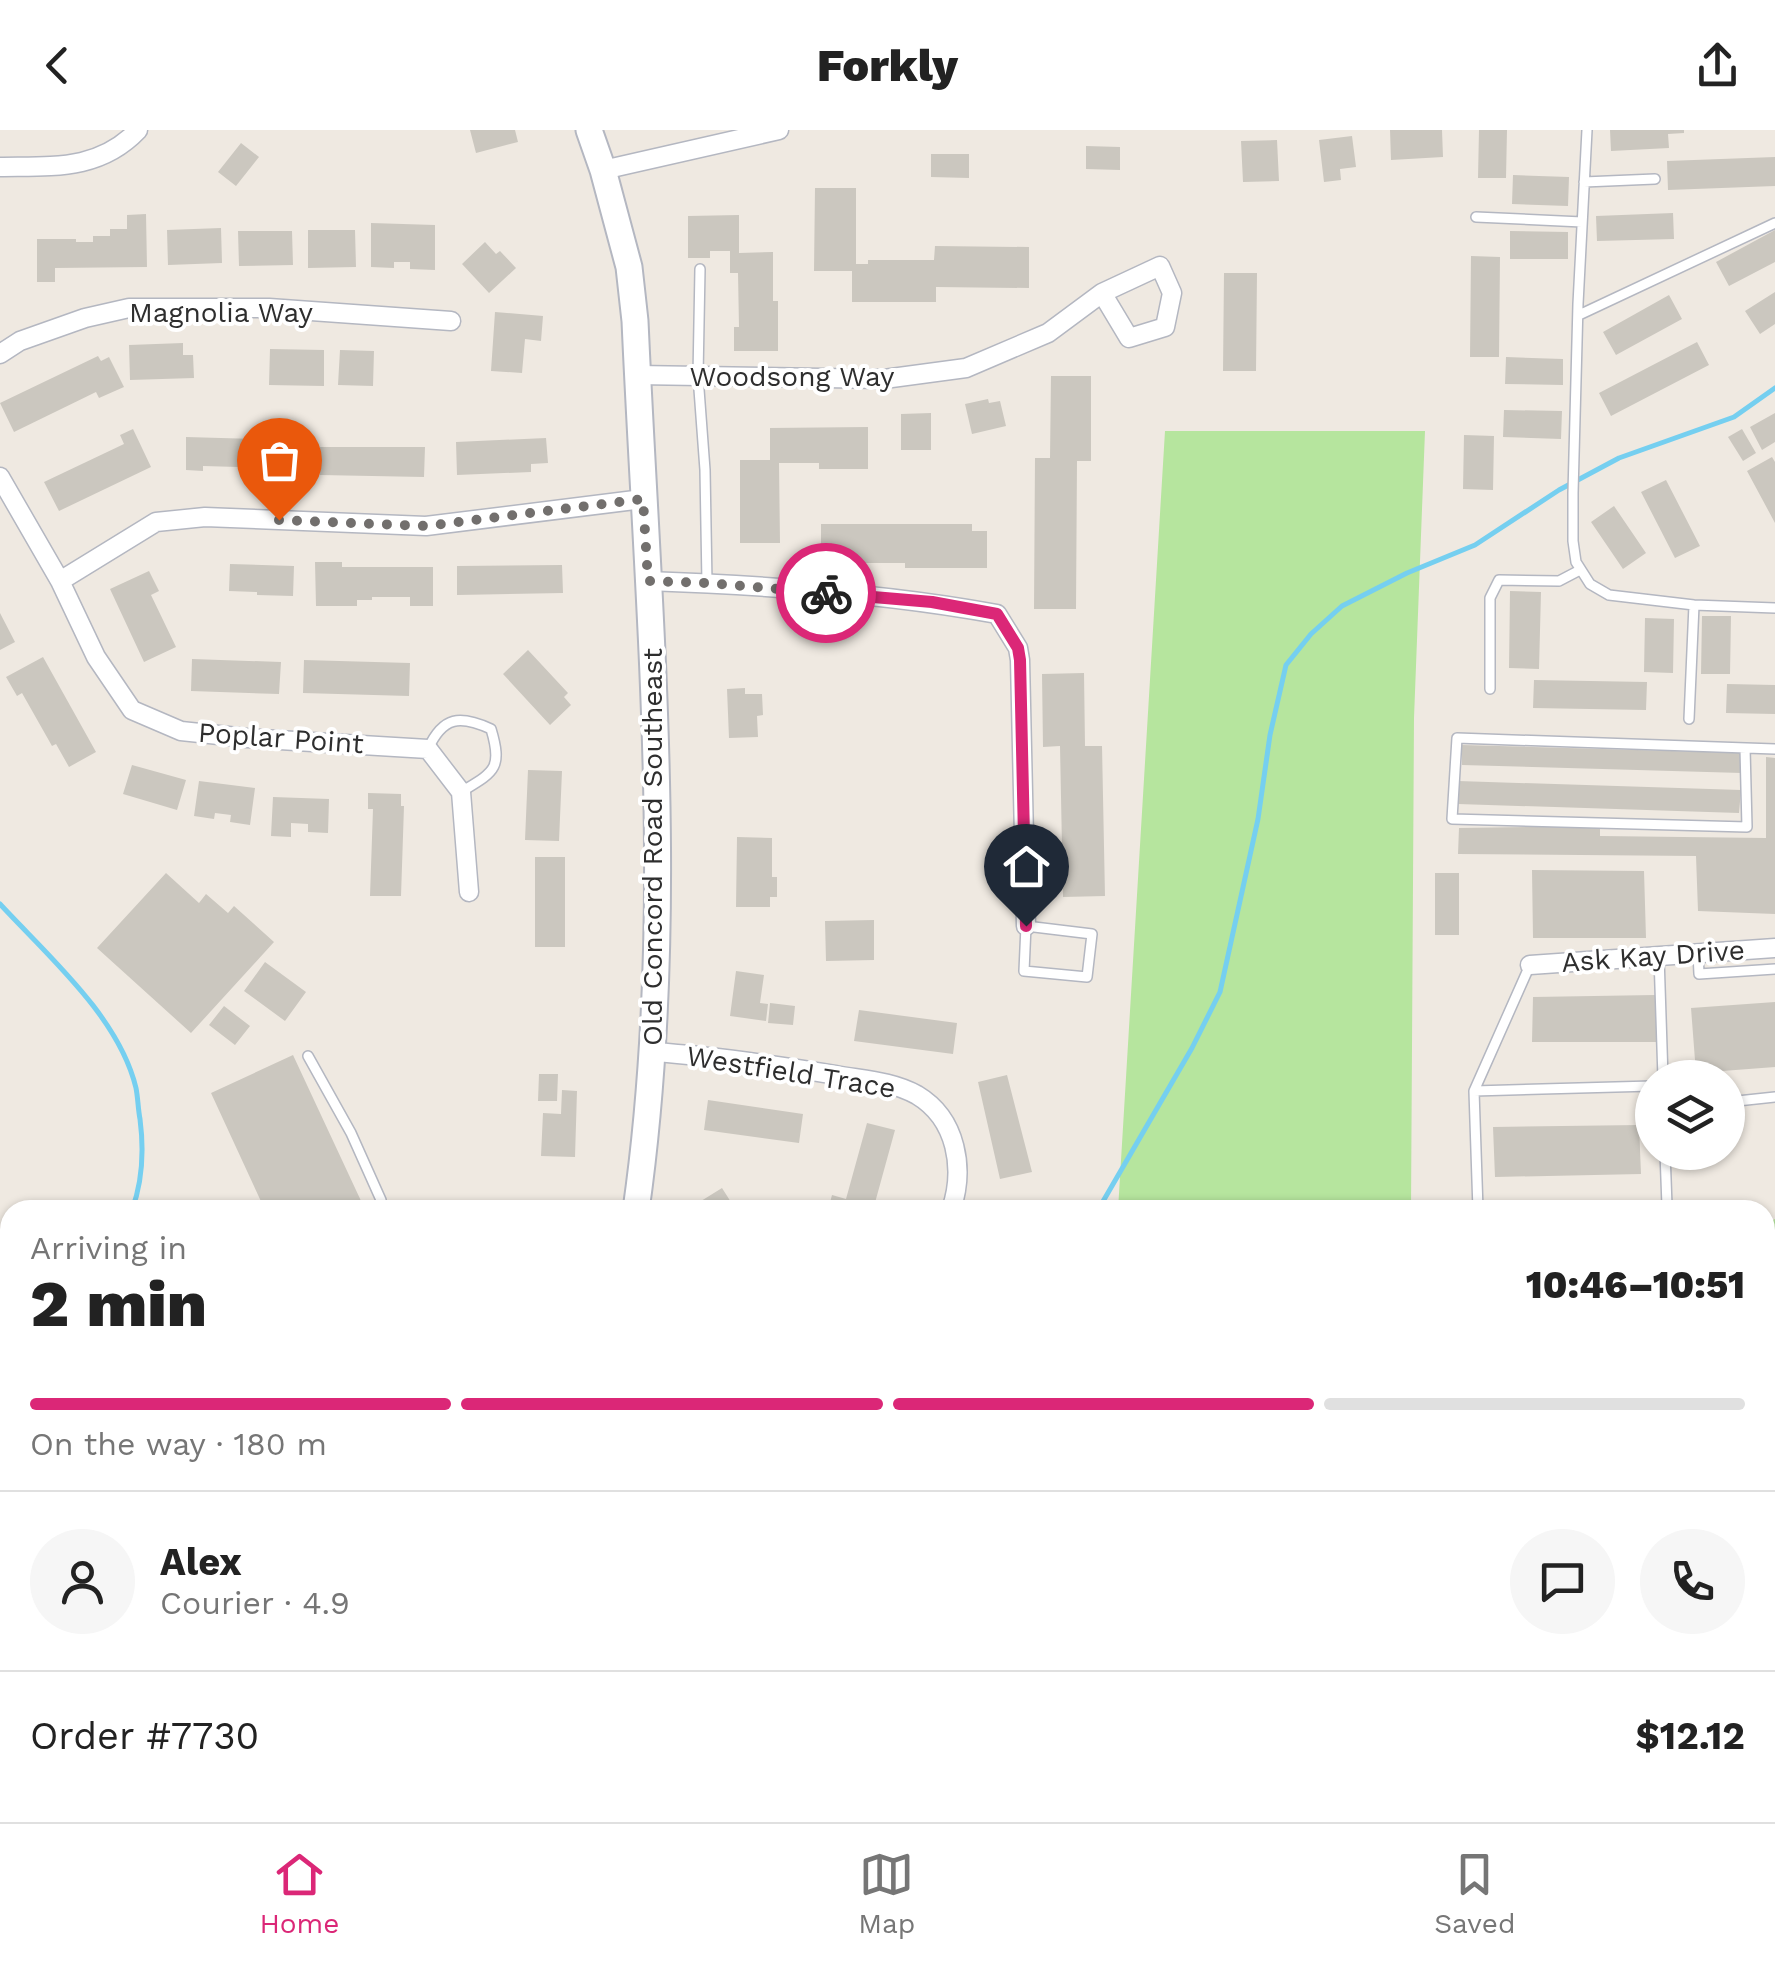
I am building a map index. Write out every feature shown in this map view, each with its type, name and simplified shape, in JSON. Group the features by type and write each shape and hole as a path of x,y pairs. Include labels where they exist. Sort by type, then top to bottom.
{"street":[{"path":"0,168 93,161 138,130"},
{"name":"Old Concord Road Southeast","path":"588,130 629,267 655,698 658,832 653,1052 637,1200"},
{"path":"603,170 779,130"},
{"name":"Woodsong Way","path":"637,375 884,379 966,368 1048,332 1102,294 1160,266 1172,293 1165,327 1129,338 1102,294"},
{"name":"Magnolia Way","path":"0,354 20,341 84,318 129,308 269,308 451,321"},
{"name":"Poplar Point","path":"0,477 60,581 96,656 132,710 180,731 428,749"},
{"path":"60,581 156,522 205,517 426,526 643,499"},
{"path":"648,581 932,602 997,614 1018,648 1020,660 1026,926"},
{"path":"428,749 461,792 469,892"},
{"name":"Ask Kay Drive","path":"1530,965 1775,948"},
{"name":"Westfield Trace","path":"653,1052 898,1085 921,1098 940,1116 953,1140 959,1166 954,1200"}],"lane":[{"path":"1588,130 1573,493 1573,541 1580,570 1590,584 1608,595 1694,605 1775,608"},
{"path":"1584,182 1655,179"},
{"path":"1476,218 1582,222"},
{"path":"1579,315 1775,223"},
{"path":"700,269 698,376 707,583"},
{"path":"1490,689 1490,598 1499,580 1559,581 1580,570"},
{"path":"1689,719 1694,605"},
{"path":"428,749 438,729 454,720 474,721 491,729 498,752 491,774 461,792"},
{"path":"1745,748 1747,826 1452,818 1457,738 1775,749"},
{"path":"1026,926 1092,934 1088,977 1024,971 1026,926"},
{"path":"1698,953 1699,974 1775,969"},
{"path":"1659,956 1662,1060"},
{"path":"1478,1200 1474,1091 1530,965"},
{"path":"308,1056 381,1200"},
{"path":"1474,1091 1635,1086"},
{"path":"1745,1101 1775,1098"},
{"path":"1666,1170 1667,1200"}],"green space":[{"path":"1165,431 1425,431 1414,718 1411,1200 1119,1200"}],"building":[{"path":"470,130 515,130 518,142 476,153"},
{"path":"1390,130 1442,130 1443,157 1391,160"},
{"path":"1479,130 1507,130 1506,178 1478,178"},
{"path":"1610,130 1684,133 1668,134 1669,148 1611,151"},
{"path":"1352,136 1356,167 1340,169 1341,180 1324,182 1319,140"},
{"path":"1277,140 1279,181 1243,182 1241,141"},
{"path":"241,143 259,157 236,186 218,172"},
{"path":"1086,146 1120,147 1120,170 1086,169"},
{"path":"931,154 969,154 969,178 931,177"},
{"path":"1775,157 1775,186 1668,190 1667,161"},
{"path":"1513,175 1569,177 1568,206 1512,204"},
{"path":"815,188 856,188 856,264 868,264 868,260 934,260 935,246 1029,247 1029,288 936,287 936,302 852,302 852,271 814,271"},
{"path":"1673,213 1674,239 1597,241 1596,216"},
{"path":"146,214 147,267 55,268 55,282 37,282 37,239 93,242 93,236 110,236 110,229 127,229 127,215"},
{"path":"739,215 739,253 773,252 778,351 734,351 734,327 739,327 738,273 730,273 730,251 710,251 710,258 688,258 688,216"},
{"path":"371,223 435,225 435,270 410,269 410,262 394,262 394,268 371,267"},
{"path":"221,228 222,263 168,265 167,230"},
{"path":"308,230 355,230 356,267 308,268"},
{"path":"1775,230 1775,262 1729,286 1716,262"},
{"path":"238,231 292,231 293,265 239,266"},
{"path":"1510,231 1568,232 1568,259 1510,259"},
{"path":"485,242 516,268 489,293 462,264"},
{"path":"1471,256 1500,257 1499,357 1470,357"},
{"path":"1224,273 1257,273 1256,371 1223,371"},
{"path":"1775,292 1775,324 1760,334 1745,311"},
{"path":"1669,295 1682,319 1616,355 1603,332"},
{"path":"495,312 543,316 541,341 525,339 522,373 491,371"},
{"path":"1697,342 1709,365 1611,416 1599,393"},
{"path":"183,343 183,355 193,355 194,378 130,380 129,345"},
{"path":"270,349 324,350 324,386 269,385"},
{"path":"340,350 374,351 373,386 338,385"},
{"path":"98,356 101,361 109,357 124,387 99,398 96,392 14,432 0,403"},
{"path":"1506,357 1563,359 1563,385 1505,384"},
{"path":"1051,376 1091,376 1091,461 1077,461 1076,609 1034,609 1035,458 1050,458"},
{"path":"988,399 989,403 1000,401 1006,426 972,434 965,404"},
{"path":"1504,410 1562,411 1561,439 1503,437"},
{"path":"931,413 931,450 901,450 901,414"},
{"path":"1775,413 1775,442 1762,450 1750,427"},
{"path":"868,427 868,469 819,469 819,463 779,463 780,543 740,543 740,460 770,460 770,428"},
{"path":"133,429 151,467 59,511 44,482 124,444 120,435"},
{"path":"1742,429 1756,453 1743,461 1728,437"},
{"path":"1464,435 1494,436 1493,490 1463,489"},
{"path":"186,437 290,440 290,472 203,466 203,471 186,470"},
{"path":"546,438 548,463 531,464 531,472 457,475 456,442"},
{"path":"320,447 425,447 424,477 320,475"},
{"path":"1772,457 1775,462 1775,523 1747,471"},
{"path":"1666,480 1700,546 1675,558 1641,492"},
{"path":"1614,506 1646,553 1623,569 1591,522"},
{"path":"821,524 972,524 972,531 987,531 987,568 821,563"},
{"path":"315,562 342,562 342,567 433,567 433,606 410,606 410,597 372,597 357,600 357,606 316,606"},
{"path":"230,564 294,566 293,596 229,591"},
{"path":"562,565 563,593 457,595 457,566"},
{"path":"149,571 159,591 151,595 176,647 144,662 110,589"},
{"path":"1510,591 1541,592 1539,669 1509,668"},
{"path":"0,613 15,642 0,650"},
{"path":"1702,616 1731,616 1730,674 1701,674"},
{"path":"1645,618 1674,619 1673,673 1644,672"},
{"path":"528,650 568,693 564,697 571,705 550,725 503,674"},
{"path":"43,657 96,752 69,767 56,744 52,746 22,693 17,696 6,677"},
{"path":"192,659 281,662 279,694 191,691"},
{"path":"304,660 410,663 409,696 303,693"},
{"path":"1084,673 1085,746 1102,746 1105,896 1063,897 1060,746 1043,747 1042,674"},
{"path":"1534,680 1647,682 1646,710 1533,708"},
{"path":"1727,684 1775,685 1775,714 1726,713"},
{"path":"745,688 745,694 762,694 758,737 729,738 727,689"},
{"path":"1462,745 1742,753 1742,773 1462,765"},
{"path":"1766,757 1775,758 1775,914 1698,911 1696,856 1458,854 1459,828 1600,826 1600,836 1766,838"},
{"path":"132,765 186,780 177,810 123,794"},
{"path":"528,770 562,771 559,841 525,840"},
{"path":"199,781 255,788 250,825 230,822 231,815 215,813 214,819 194,816"},
{"path":"1458,781 1741,790 1739,813 1458,804"},
{"path":"368,793 401,794 401,896 370,896 373,809 368,809"},
{"path":"273,797 329,799 328,833 308,832 308,824 291,823 291,837 271,836"},
{"path":"737,837 772,838 772,877 777,877 777,897 770,897 770,907 736,907"},
{"path":"535,857 565,857 565,947 535,947"},
{"path":"1532,870 1644,871 1646,938 1533,938"},
{"path":"166,873 199,903 206,894 228,913 234,906 274,942 191,1033 97,948"},
{"path":"1435,873 1459,873 1459,935 1435,935"},
{"path":"874,920 874,960 826,961 825,921"},
{"path":"265,962 306,992 285,1021 244,991"},
{"path":"736,971 764,975 760,1003 768,1004 766,1021 730,1016"},
{"path":"1655,995 1657,1042 1532,1042 1533,997"},
{"path":"1775,1002 1775,1067 1745,1069 1745,1060 1695,1060 1691,1008"},
{"path":"770,1003 795,1006 793,1025 768,1023"},
{"path":"224,1006 250,1026 235,1045 209,1025"},
{"path":"859,1010 957,1023 953,1054 854,1041"},
{"path":"293,1055 361,1200 260,1200 211,1093"},
{"path":"539,1074 558,1074 557,1101 538,1101"},
{"path":"1007,1075 1032,1172 1000,1179 978,1082"},
{"path":"562,1090 577,1091 575,1157 541,1156 543,1113 561,1114"},
{"path":"708,1100 803,1114 799,1143 704,1130"},
{"path":"867,1123 895,1130 876,1200 831,1200 832,1195 846,1199"},
{"path":"1635,1125 1635,1170 1641,1170 1641,1174 1495,1177 1493,1127"},
{"path":"722,1188 730,1200 703,1200"}],"waterway":[{"path":"1104,1200 1220,992 1258,819 1270,735 1286,665 1311,634 1342,606 1475,545 1559,490 1619,458 1734,417 1775,388"},
{"path":"0,904 80,989 127,1062 136,1088 142,1142 136,1200"}],"way so far":[{"path":"279,520 426,526 643,499 648,581 826,593"}],"route":[{"path":"826,593 932,602 997,614 1018,648 1026,926"}]}
